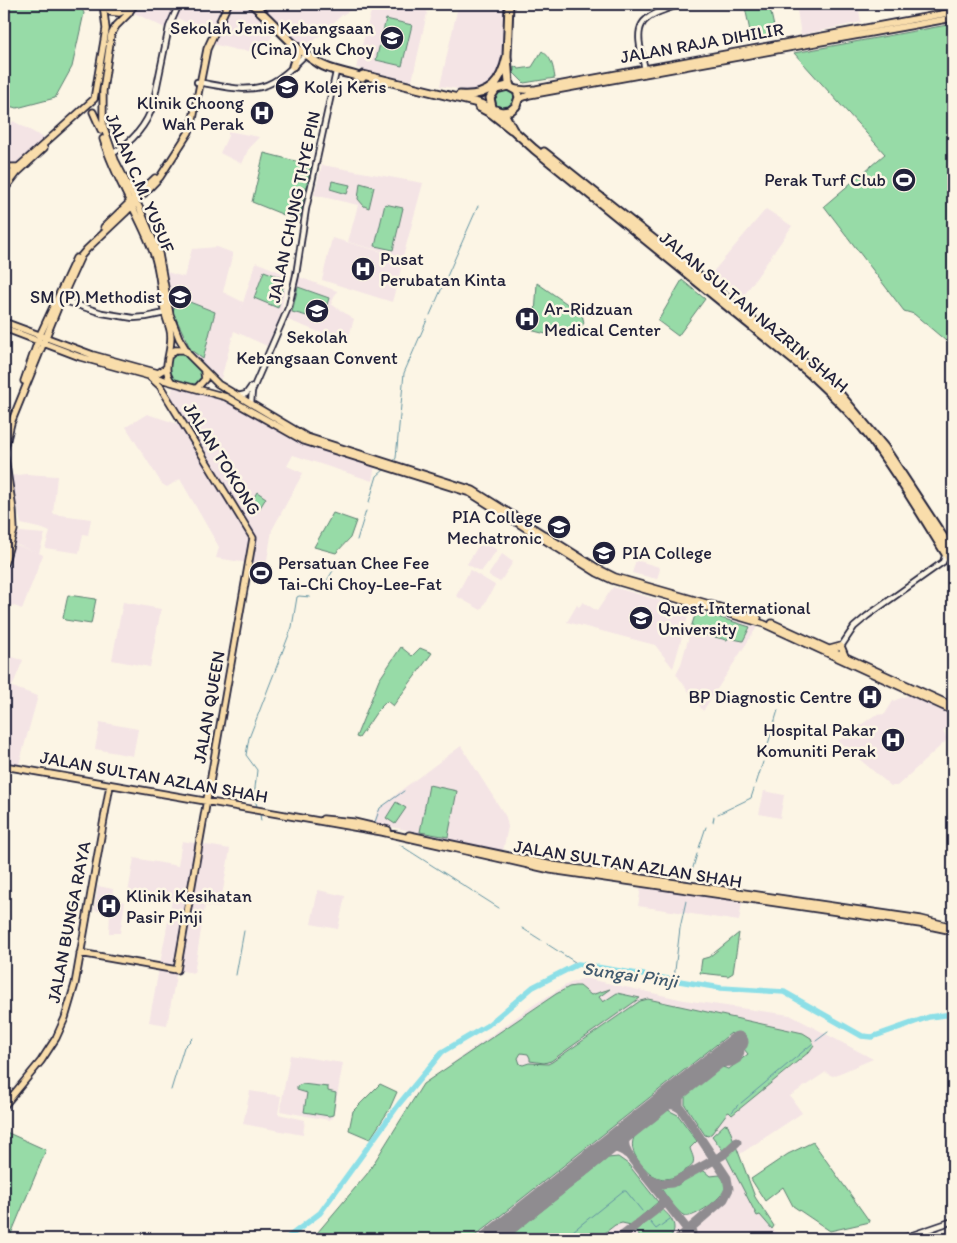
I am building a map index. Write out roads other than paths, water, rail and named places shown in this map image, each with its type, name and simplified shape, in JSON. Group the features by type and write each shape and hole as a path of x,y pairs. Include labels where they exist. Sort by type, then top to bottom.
{"highway":[{"path":"252,4 306,54 318,63 336,72 405,84 492,107 501,112 510,111 516,106 518,99 518,92 509,82 507,56 509,4"},
{"path":"293,66 297,54 295,44"},
{"path":"426,90 468,96 484,92 500,79 507,56"},
{"path":"492,107 490,100 493,92 501,87 513,88"},
{"path":"426,90 486,110 513,130"},
{"name":"JALAN SULTAN NAZRIN SHAH","path":"510,111 516,128 657,246 683,271 808,372 840,402 872,441 933,531 951,551"},
{"name":"JALAN SULTAN NAZRIN SHAH","path":"501,112 513,130 565,175 657,246 666,249 838,392 884,447 951,551 953,564"},
{"path":"666,249 669,255 684,267 683,271"}],"main road":[{"path":"105,4 110,12 116,14 134,5"},
{"name":"JALAN C.M. YUSUF","path":"92,101 106,29 105,4"},
{"path":"199,82 205,45 224,4"},
{"path":"59,299 87,249 125,213 159,172 186,129 207,49 228,4"},
{"name":"JALAN C.M. YUSUF","path":"134,5 116,26 111,36 103,83 103,126 112,154 161,260 170,315 179,338 189,355"},
{"name":"JALAN RAJA DIHILIR","path":"513,88 526,90 951,13"},
{"name":"JALAN RAJA DIHILIR","path":"518,99 953,18"},
{"path":"806,39 811,41 833,40"},
{"path":"100,100 103,105 98,112 93,111 80,116 4,186 9,170 92,101 100,100"},
{"path":"92,101 90,106 93,111"},
{"name":"JALAN C.M. YUSUF","path":"93,111 98,120 109,158 133,202 157,262 165,313 171,333 170,355"},
{"path":"9,170 28,163"},
{"path":"4,433 78,254 133,202"},
{"path":"125,213 134,215 142,225"},
{"path":"4,322 80,357 197,388 234,400 304,441 470,494 608,578 633,587 764,624 837,653 844,659 953,706"},
{"path":"4,328 32,335 46,329"},
{"path":"46,329 52,343"},
{"path":"4,564 14,526 4,452 7,435 38,349 32,335"},
{"path":"38,349 52,343 158,373 166,368"},
{"path":"172,382 167,377 166,368 170,355 178,350 184,350 218,384 307,437 473,490 614,577 765,620 953,711"},
{"path":"197,388 205,379 204,372"},
{"name":"JALAN TOKONG","path":"148,376 155,381 165,395 253,538"},
{"path":"165,395 169,386 180,384"},
{"path":"4,484 9,526 4,548"},
{"name":"JALAN QUEEN","path":"80,953 177,970 253,538"},
{"path":"681,596 692,600 693,604"},
{"path":"828,651 841,646 844,659"},
{"name":"JALAN SULTAN AZLAN SHAH","path":"4,766 382,832 551,870 920,924 953,931"},
{"name":"JALAN BUNGA RAYA","path":"4,1106 41,1061 56,1038 65,1018 75,984 110,785"},
{"name":"JALAN SULTAN AZLAN SHAH","path":"298,818 354,822 552,865 922,919 953,927"},
{"path":"329,823 350,824 354,822 357,825 382,832"},
{"path":"704,888 744,898"}],"street":[{"path":"112,154 132,140 149,116 153,105 169,26 179,4"},
{"path":"645,69 638,38 642,24 648,16 682,4"},
{"path":"199,82 238,89 260,88 273,82 306,54"},
{"name":"JALAN CHUNG THYE PIN","path":"251,404 251,395 289,306 296,275 302,225 336,72"},
{"path":"59,299 102,313 133,318 165,313"},
{"name":"JALAN CHUNG THYE PIN","path":"236,395 242,396 248,393 255,378 260,373"},
{"path":"837,653 854,627 943,562 951,551"},
{"path":"943,562 953,564"},
{"path":"901,1239 953,1221"}],"waterway":[{"path":"430,315 478,206"},
{"path":"394,461 396,458 404,373 427,320"},
{"path":"369,502 377,476 385,469"},
{"path":"357,540 366,511"},
{"path":"325,584 340,559"},
{"path":"257,806 254,797 257,770 246,755 249,738 292,627 297,597 310,597"},
{"path":"772,730 778,710"},
{"path":"764,758 771,734"},
{"path":"756,784 763,762"},
{"path":"718,814 751,798 754,789"},
{"path":"375,822 380,808 404,791"},
{"path":"260,814 261,821"},
{"path":"713,822 714,817"},
{"path":"699,848 706,827"},
{"path":"400,845 499,908"},
{"path":"689,881 697,854"},
{"path":"674,979 680,928 686,901"},
{"path":"522,928 541,940"},
{"path":"236,975 244,931"},
{"path":"547,944 578,964"},
{"name":"Sungai Pinji","path":"286,1239 320,1213 399,1104 442,1052 488,1025 533,987 578,964 721,988 784,992 862,1036 872,1037 929,1017 953,1014"},
{"path":"816,1041 828,1032"},
{"path":"171,1090 184,1047 193,1038"},
{"path":"741,1103 812,1044"},
{"path":"732,1112 738,1105"},
{"path":"563,1239 623,1191 626,1191 642,1211"},
{"path":"650,1222 656,1229 670,1219"}],"place":[{"name":"Sekolah Jenis Kebangsaan (Cina) Yuk Choy","path":"392,38"},
{"name":"Kolej Keris","path":"287,87"},
{"name":"Klinik Choong Wah Perak","path":"262,113"},
{"name":"Perak Turf Club","path":"904,180"},
{"name":"Pusat Perubatan Kinta","path":"363,269"},
{"name":"SM (P) Methodist","path":"180,297"},
{"name":"Sekolah Kebangsaan Convent","path":"317,311"},
{"name":"Ar-Ridzuan Medical Center","path":"527,319"},
{"name":"PIA College Mechatronic","path":"559,527"},
{"name":"PIA College","path":"604,553"},
{"name":"Persatuan Chee Fee Tai-Chi Choy-Lee-Fat","path":"261,573"},
{"name":"Quest International University","path":"641,618"},
{"name":"BP Diagnostic Centre","path":"870,697"},
{"name":"Hospital Pakar Komuniti Perak","path":"893,740"},
{"name":"Klinik Kesihatan Pasir Pinji","path":"109,906"}]}
